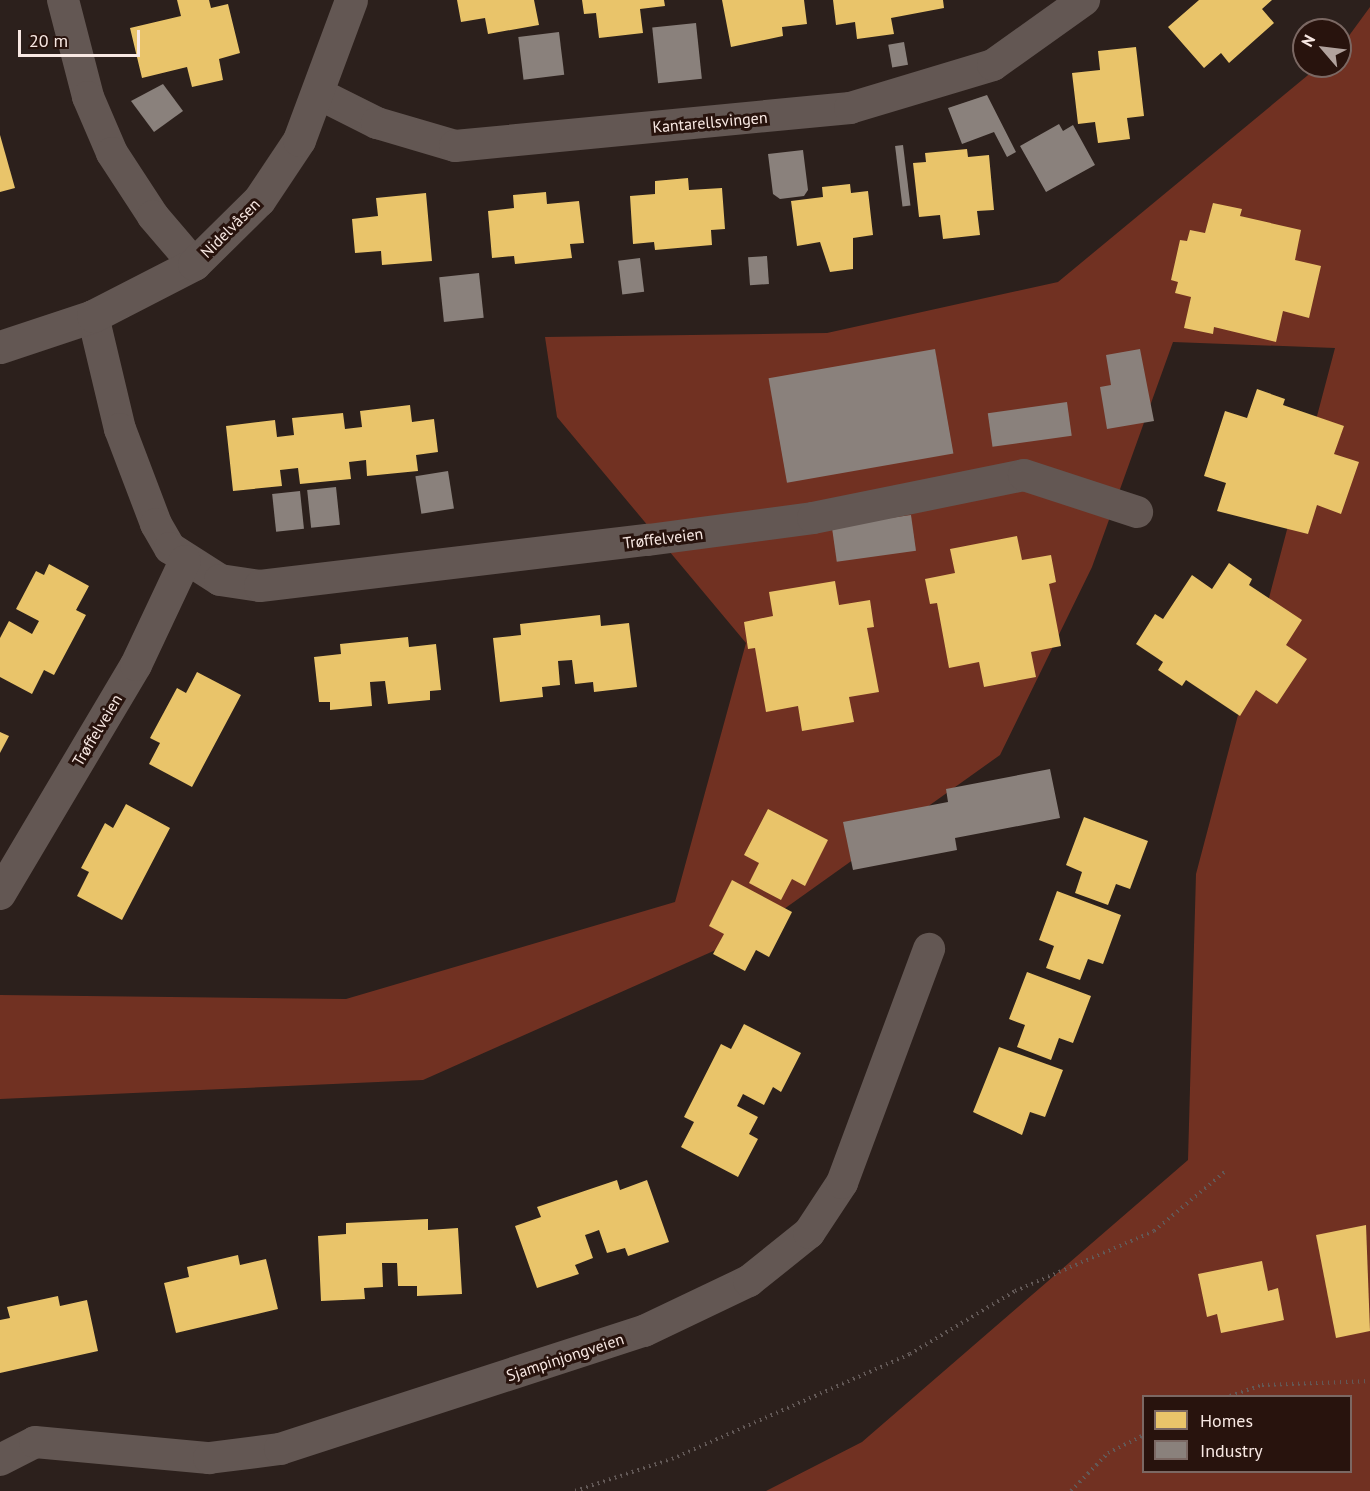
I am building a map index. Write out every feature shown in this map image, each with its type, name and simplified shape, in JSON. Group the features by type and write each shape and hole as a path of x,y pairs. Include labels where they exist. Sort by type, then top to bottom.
{"street":[{"path":"63,0 88,97 112,153 153,216 194,264"},
{"name":"Nidelvåsen","path":"0,347 93,316 194,264 259,200 299,140 319,94 351,0"},
{"name":"Kantarellsvingen","path":"319,94 377,123 455,146 850,108 993,65 1084,0"},
{"name":"Trøffelveien","path":"93,316 120,429 156,524 170,548 185,561 220,580 260,586 813,518 1024,475 1137,512"},
{"name":"Trøffelveien","path":"0,894 136,665 185,561"},
{"name":"Sjampinjongveien","path":"0,1460 35,1442 208,1458 280,1449 644,1331 749,1281 810,1233 842,1183 929,950"}],"path":[{"path":"575,1491 672,1459 900,1359 1016,1291 1154,1231 1227,1170"},
{"path":"1233,1395 1262,1385 1370,1381"},
{"path":"1071,1491 1108,1453 1142,1436"}],"shaded area":[{"path":"1370,7 1370,1491 766,1491 862,1442 1188,1160 1196,874 1335,348 1173,342 1092,567 1000,755 745,937 423,1080 0,1099 0,995 346,999 675,902 746,643 557,417 545,337 827,333 1058,282 1304,78 1352,78 1352,32"}],"building: Homes":[{"path":"177,0 209,0 211,8 228,4 240,53 219,59 223,80 192,87 187,67 142,78 130,28 181,16"},
{"path":"457,0 534,0 539,25 488,34 485,18 461,22"},
{"path":"582,0 664,0 665,6 640,9 643,33 599,38 596,13 584,14"},
{"path":"722,0 804,0 807,24 782,27 783,36 731,47"},
{"path":"833,0 943,0 944,8 891,18 894,34 857,39 855,22 836,25"},
{"path":"1199,0 1272,0 1262,9 1274,23 1229,63 1221,53 1204,68 1168,27"},
{"path":"1136,47 1144,116 1127,118 1130,139 1098,143 1095,122 1078,124 1072,73 1100,70 1098,51"},
{"path":"0,135 15,188 0,192"},
{"path":"967,149 968,157 989,155 994,210 977,211 980,235 943,239 940,215 919,217 913,163 926,162 925,153"},
{"path":"688,178 689,190 722,188 725,229 711,230 712,245 655,250 654,242 633,244 630,196 655,194 655,181"},
{"path":"850,184 851,193 868,191 873,235 853,238 853,269 830,272 820,242 797,246 791,201 823,197 822,187"},
{"path":"546,192 547,204 579,201 584,243 570,244 572,258 515,264 514,256 492,258 488,211 514,208 513,195"},
{"path":"426,193 432,261 382,265 381,251 355,253 352,219 378,216 376,198"},
{"path":"1213,203 1242,209 1240,216 1301,230 1295,260 1321,266 1309,318 1283,311 1276,342 1214,327 1213,334 1184,328 1191,297 1175,293 1178,282 1171,280 1180,240 1187,241 1190,230 1205,233"},
{"path":"1257,389 1285,399 1283,405 1344,426 1334,454 1359,462 1341,514 1317,505 1308,534 1217,511 1226,483 1204,476 1225,411 1247,418"},
{"path":"410,405 412,422 434,419 438,452 416,455 418,471 367,476 366,460 349,462 351,479 300,484 298,468 280,470 282,486 233,491 226,426 275,420 277,437 294,435 292,418 343,413 345,429 362,427 360,411"},
{"path":"1017,536 1022,560 1051,555 1056,582 1049,584 1061,646 1031,652 1036,677 984,687 979,662 949,668 937,603 930,604 925,579 955,573 950,549"},
{"path":"1229,563 1252,579 1249,585 1302,620 1286,645 1307,659 1277,704 1256,690 1240,716 1186,680 1182,686 1158,670 1163,662 1136,644 1155,614 1163,619 1192,575 1212,589"},
{"path":"49,564 89,586 76,610 86,615 54,675 44,670 32,694 0,677 0,638 9,621 32,634 39,621 16,609 36,571 44,575"},
{"path":"835,581 839,605 870,600 874,627 867,628 879,692 849,697 854,722 802,731 798,706 766,712 755,648 748,649 744,622 773,616 769,592"},
{"path":"600,615 601,626 629,623 637,687 594,692 593,682 575,684 572,660 558,661 560,685 542,687 543,697 500,702 493,638 521,635 520,624"},
{"path":"408,637 409,647 436,644 441,690 430,691 430,700 388,704 385,681 370,682 372,706 330,710 330,702 319,702 314,657 341,654 340,644"},
{"path":"197,672 241,695 192,787 149,764 160,743 150,738 177,688 186,693"},
{"path":"0,732 9,736 0,753"},
{"path":"126,804 170,828 122,920 77,896 89,872 81,868 105,823 113,828"},
{"path":"768,809 828,840 805,886 792,879 781,900 749,883 759,863 744,855"},
{"path":"1084,817 1148,841 1130,889 1116,884 1108,905 1075,893 1082,872 1066,865"},
{"path":"732,880 792,912 769,957 756,950 745,971 713,954 724,934 709,926"},
{"path":"1057,891 1121,915 1103,964 1088,959 1080,980 1046,968 1054,946 1039,940"},
{"path":"1027,972 1091,996 1073,1043 1059,1038 1051,1060 1017,1047 1025,1025 1009,1019"},
{"path":"744,1024 801,1053 781,1092 773,1087 764,1105 743,1094 737,1106 758,1117 749,1134 758,1139 738,1177 681,1147 694,1122 684,1117 721,1044 731,1049"},
{"path":"999,1047 1063,1070 1045,1117 1030,1112 1022,1135 973,1112"},
{"path":"617,1180 620,1190 647,1180 669,1242 628,1256 625,1248 607,1253 599,1230 585,1235 593,1258 575,1265 579,1274 537,1288 515,1226 541,1217 537,1207"},
{"path":"428,1219 428,1230 458,1228 462,1294 417,1296 417,1286 398,1286 397,1263 382,1263 383,1287 364,1288 365,1299 321,1301 318,1236 346,1234 346,1223"},
{"path":"1366,1225 1370,1331 1336,1338 1316,1235"},
{"path":"238,1255 240,1265 266,1259 278,1309 176,1333 164,1283 189,1277 187,1267"},
{"path":"1262,1261 1268,1291 1278,1288 1284,1320 1221,1333 1217,1314 1207,1317 1198,1274"},
{"path":"58,1296 60,1306 87,1300 98,1351 0,1373 0,1320 10,1318 7,1307"}],"building: Industry":[{"path":"696,23 702,79 658,83 652,28"},
{"path":"559,32 564,75 524,80 518,37"},
{"path":"904,42 908,65 892,67 888,45"},
{"path":"163,84 183,111 154,132 131,101"},
{"path":"987,95 1016,152 1007,157 994,132 962,144 948,108"},
{"path":"1059,124 1063,131 1073,125 1095,165 1046,192 1020,146"},
{"path":"903,145 910,206 902,207 895,146"},
{"path":"803,150 808,190 804,196 780,199 773,194 768,154"},
{"path":"767,256 769,284 750,285 748,257"},
{"path":"640,258 644,292 622,294 618,261"},
{"path":"479,273 484,318 444,322 439,277"},
{"path":"935,349 953,453 787,483 769,378"},
{"path":"1140,349 1154,421 1107,429 1100,387 1111,385 1106,355"},
{"path":"1067,402 1072,436 993,447 988,413"},
{"path":"448,471 454,509 421,514 415,476"},
{"path":"336,487 340,525 311,528 307,490"},
{"path":"300,491 304,529 276,532 272,494"},
{"path":"911,515 916,551 837,562 832,526"},
{"path":"1050,769 1060,818 955,838 957,850 853,870 843,822 948,802 946,789"}]}
